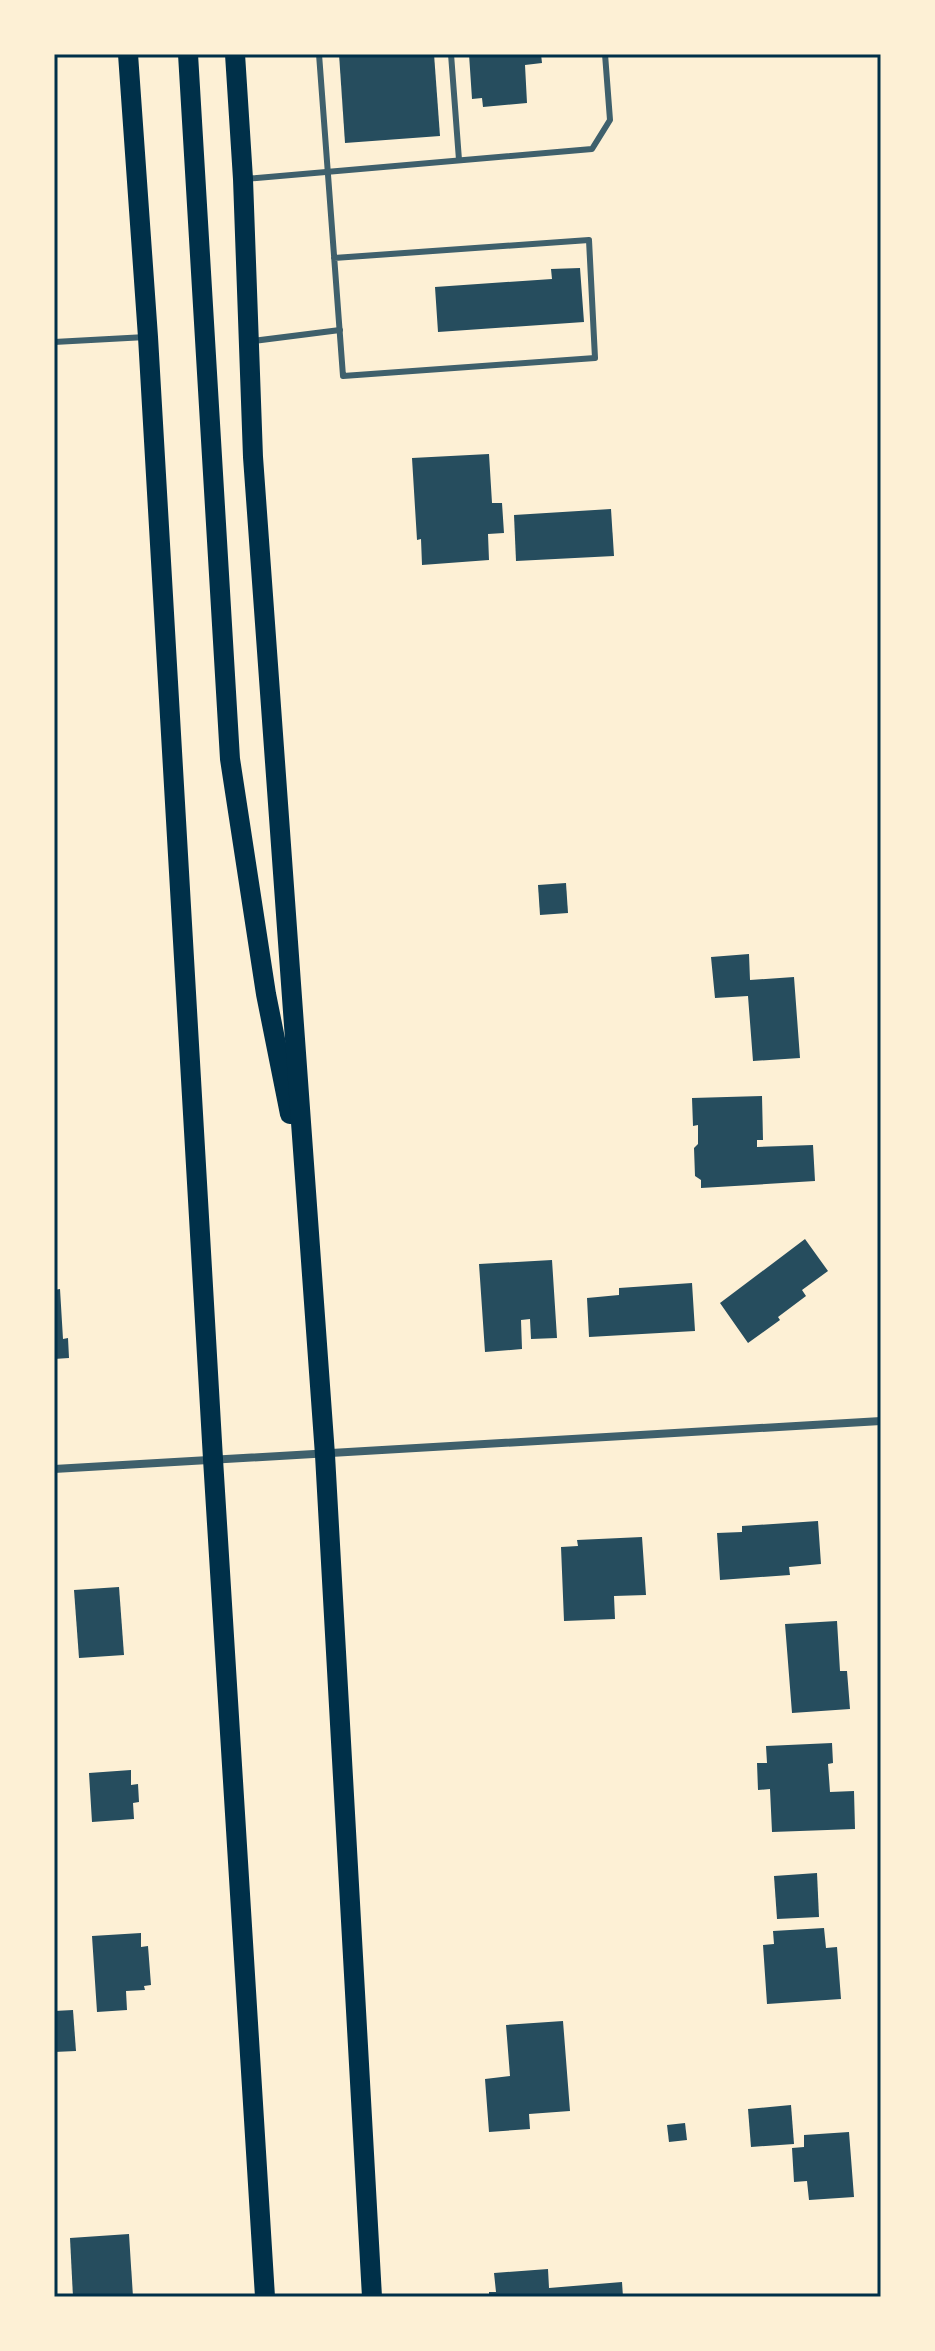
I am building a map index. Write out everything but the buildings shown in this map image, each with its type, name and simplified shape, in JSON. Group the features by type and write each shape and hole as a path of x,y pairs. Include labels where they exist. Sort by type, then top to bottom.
{"main road":[{"path":"128,54 148,337 265,2297"},
{"path":"188,54 230,759 266,994 306,1197"},
{"path":"235,54 254,472 325,1455 372,2297"}],"street":[{"path":"54,1469 881,1421"}],"lane":[{"path":"319,54 334,258 340,330 343,376 595,358 589,240 334,258"},
{"path":"451,54 459,160"},
{"path":"243,179 592,149 610,120 605,54"},
{"path":"249,341 340,330"},
{"path":"54,342 148,337"}]}
